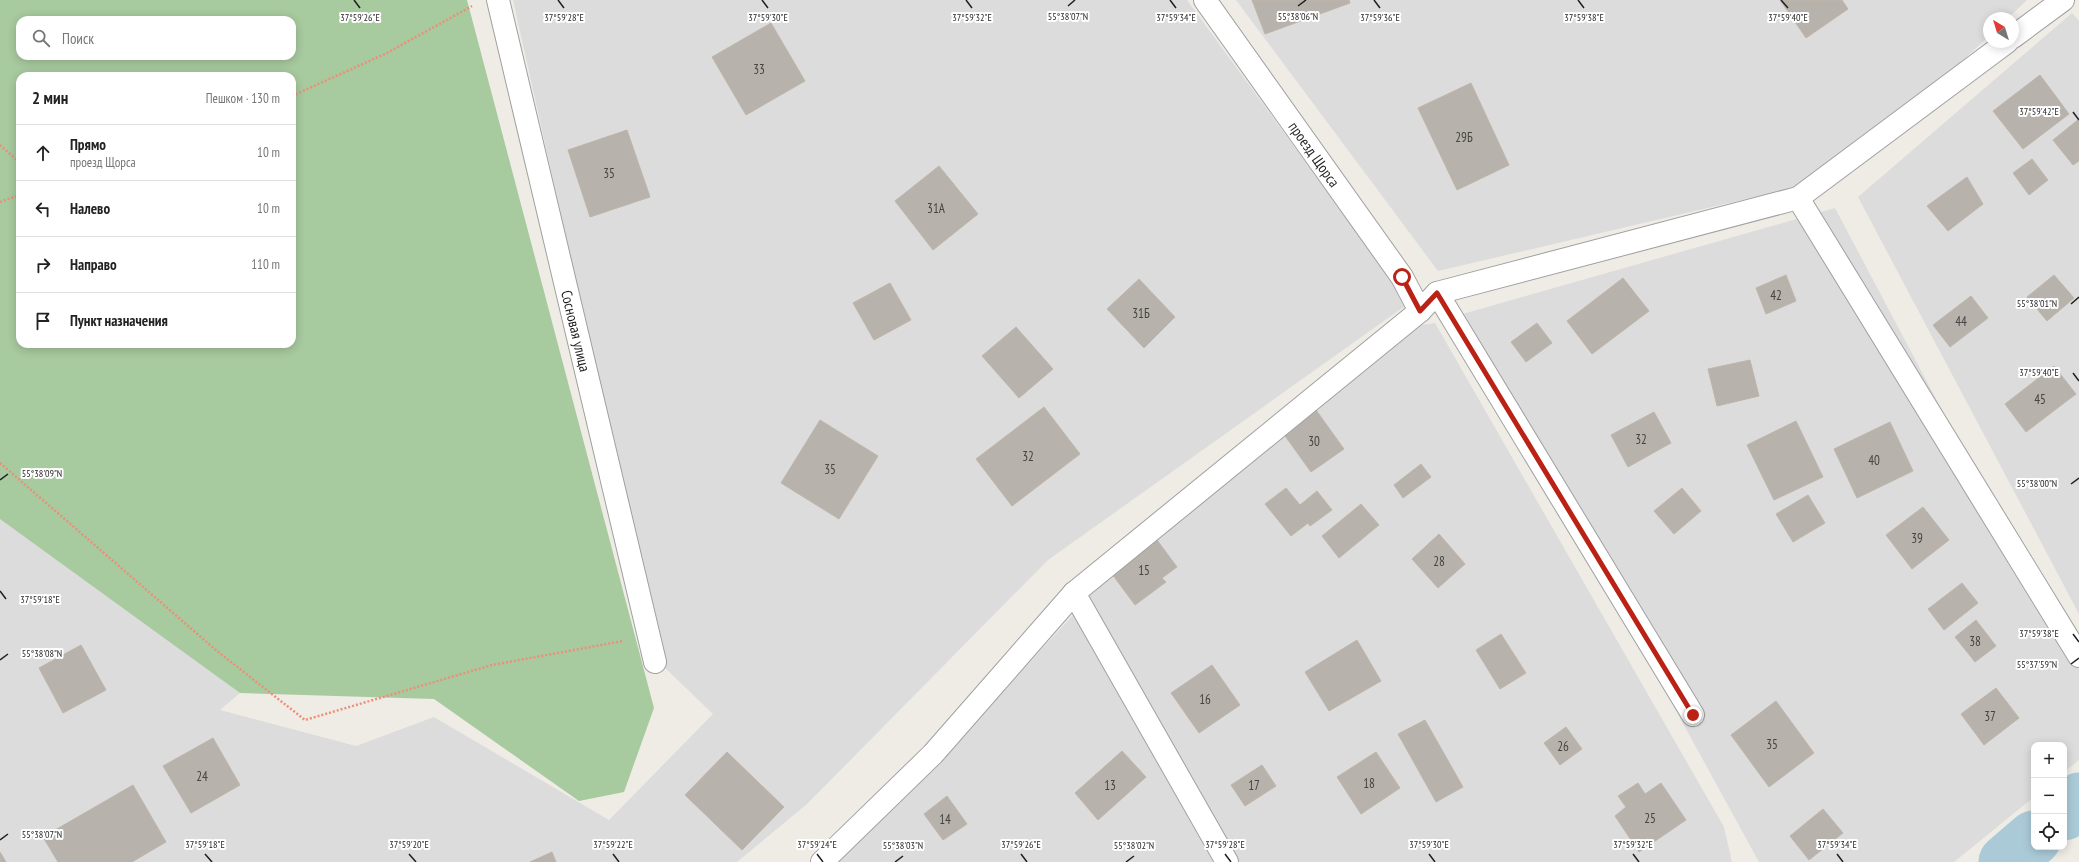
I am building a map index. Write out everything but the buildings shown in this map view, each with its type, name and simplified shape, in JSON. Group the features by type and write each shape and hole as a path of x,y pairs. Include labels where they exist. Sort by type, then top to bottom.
{"street":[{"name":"Сосновая улица","path":"498,0 655,662"},
{"name":"проезд Щорса","path":"1205,0 1402,277 1420,311"},
{"path":"2019,33 2063,0"},
{"path":"822,862 933,754 1074,593 1420,311 1437,293 1798,198 1999,48"},
{"path":"1798,198 2079,656"},
{"path":"1437,293 1693,715"},
{"path":"1074,593 1227,862"}],"path":[{"path":"296,94 387,53 476,4"},
{"path":"0,144 16,159"},
{"path":"0,202 16,196"},
{"path":"0,463 217,651 305,720 492,665 649,637"}],"shaded area":[{"path":"513,0 1187,0 1388,275 1405,306 1048,560 807,804 737,862 0,862 0,519 5,515 240,693 220,710 356,746 434,717 609,820 713,714 661,664"},
{"path":"1236,0 2027,0 2014,12 1983,12 1983,42 1836,178 1438,271"},
{"path":"2072,13 2079,21 2079,614 1858,197"},
{"path":"1835,208 2079,669 2079,760 2067,770 2067,742 2031,742 2031,799 1954,862 1759,862 1459,315"},
{"path":"1435,323 1724,827 1732,862 1237,862 1083,597 1421,325"},
{"path":"1073,615 1213,862 836,862 942,757"}],"green space":[{"path":"0,0 467,0 654,708 624,792 579,801 434,699 240,693 0,519"}],"waterway":[{"path":"2067,810 2079,800"},
{"path":"2006,862 2031,841"}],"route":[{"path":"1402,277 1420,311 1437,293 1693,715"}]}
